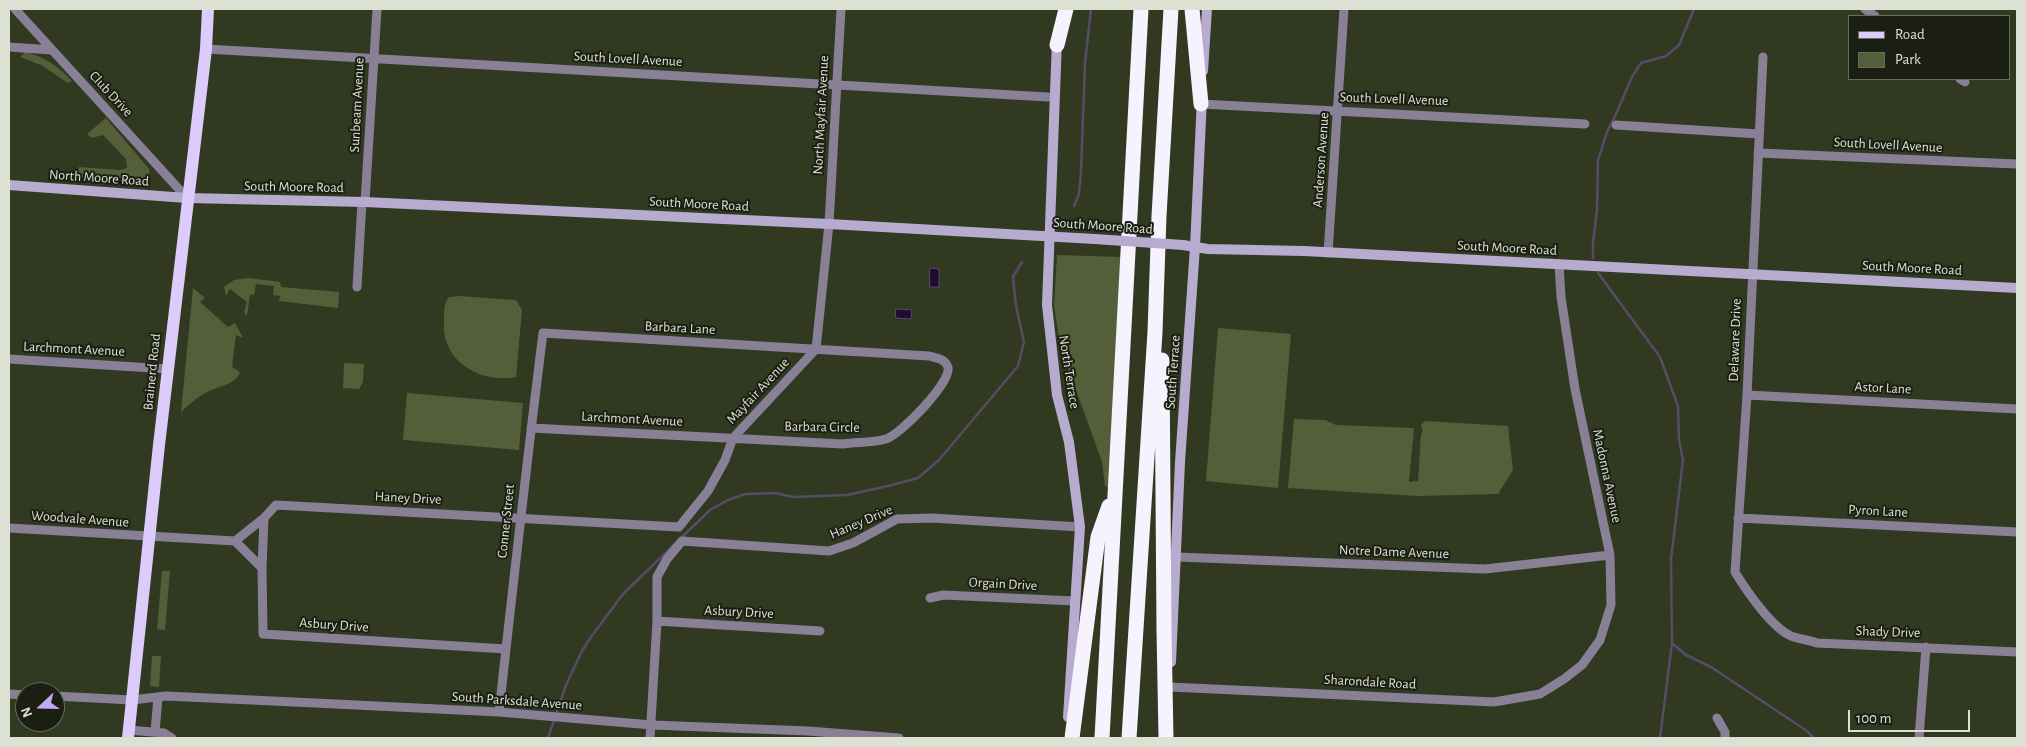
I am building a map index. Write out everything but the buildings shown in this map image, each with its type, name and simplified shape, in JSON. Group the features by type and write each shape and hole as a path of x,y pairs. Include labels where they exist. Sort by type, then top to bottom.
{"highway":[{"path":"1057,45 1066,9"},
{"path":"1102,738 1141,9"},
{"path":"1129,738 1155,332 1159,216 1171,9"},
{"path":"1192,9 1201,104"},
{"path":"1155,332 1162,351 1166,738"},
{"path":"1072,738 1098,537 1115,488"}],"main road":[{"name":"Brainerd Road","path":"129,734 187,198 206,49 208,9"},
{"name":"North Terrace","path":"1059,9 1046,306 1057,395 1069,442 1080,527 1067,738"},
{"name":"South Terrace","path":"1166,738 1177,557 1180,462 1195,246 1207,9"},
{"name":"North Moore Road","path":"9,185 187,198"},
{"name":"South Moore Road","path":"187,198 363,202 829,224 1050,235 1195,246 2017,288"}],"street":[{"name":"Club Drive","path":"15,9 187,198"},
{"name":"Sunbeam Avenue","path":"357,286 377,9"},
{"name":"North Mayfair Avenue","path":"829,224 841,9"},
{"name":"Anderson Avenue","path":"1328,253 1344,9"},
{"path":"9,47 52,50"},
{"name":"South Lovell Avenue","path":"206,49 1048,96"},
{"name":"Delaware Drive","path":"1763,57 1747,395 1735,572 1747,592 1765,614"},
{"name":"South Lovell Avenue","path":"1201,104 1585,124"},
{"path":"1616,125 1759,134"},
{"name":"South Lovell Avenue","path":"1758,153 2017,164"},
{"path":"816,349 829,224"},
{"name":"Madonna Avenue","path":"1559,264 1561,297 1575,389 1610,555 1611,605 1600,640 1582,665 1564,679"},
{"name":"Barbara Lane","path":"543,333 816,349"},
{"name":"Conner Street","path":"499,712 520,518 543,333"},
{"name":"Barbara Circle","path":"733,438 843,444 887,439 901,430 922,408 944,384 948,374 948,366 942,359 929,356 816,349"},
{"name":"Mayfair Avenue","path":"679,528 708,491 725,460 733,438 816,349"},
{"name":"Larchmont Avenue","path":"9,359 168,369"},
{"name":"Astor Lane","path":"1747,395 2017,409"},
{"name":"Larchmont Avenue","path":"531,428 733,438"},
{"name":"Haney Drive","path":"235,541 264,518 276,505 679,528"},
{"path":"262,568 264,518"},
{"name":"Haney Drive","path":"682,541 829,551 853,543 897,519 932,518 1080,527"},
{"name":"Pyron Lane","path":"1738,518 2017,532"},
{"name":"Woodvale Avenue","path":"9,528 149,537"},
{"path":"650,738 657,621 657,577 667,559 682,541 679,528"},
{"path":"149,537 235,541 262,568"},
{"name":"Notre Dame Avenue","path":"1177,557 1485,569 1610,555"},
{"name":"Asbury Drive","path":"262,568 263,634 506,649"},
{"name":"Orgain Drive","path":"930,598 943,595 1075,601"},
{"name":"Shady Drive","path":"1765,614 1790,635 1817,643 2017,652"},
{"name":"Asbury Drive","path":"657,621 820,630"},
{"path":"1920,738 1926,647"},
{"name":"Sharondale Road","path":"1170,687 1494,702 1540,694 1564,679"},
{"path":"155,732 158,696"},
{"name":"South Parksdale Avenue","path":"65,697 132,700 158,696 499,712 652,725 807,735 899,738"},
{"path":"1717,718 1727,736"},
{"path":"129,734 155,732 164,733 172,738"}],"green space":[{"path":"25,52 51,63 72,81 68,83 41,65 20,57"},
{"path":"106,118 149,169 150,176 146,180 77,178 76,173 79,167 120,170 127,168 126,159 103,135 92,138 87,134"},
{"path":"1057,255 1123,257 1109,488 1105,486 1102,462 1060,346 1054,305"},
{"path":"248,278 280,282 281,287 339,292 338,308 279,301 280,296 273,295 274,286 256,284 254,295 250,294 247,316 244,312 247,302 230,289 226,296 224,287 234,280"},
{"path":"193,288 205,298 200,302 228,327 235,323 243,338 236,335 232,367 240,372 235,380 203,394 181,412"},
{"path":"449,297 516,300 522,310 516,377 490,377 477,373 466,367 449,349 445,337 445,306"},
{"path":"1218,328 1291,334 1278,488 1206,481"},
{"path":"344,363 364,364 363,382 359,389 343,388"},
{"path":"407,393 523,403 519,450 403,440"},
{"path":"1294,419 1325,420 1336,425 1414,428 1409,482 1418,481 1421,434 1423,431 1421,425 1425,421 1508,426 1513,470 1498,494 1417,496 1288,488"},
{"path":"162,571 170,571 165,630 157,629"},
{"path":"152,656 161,656 159,687 150,686"}],"shaded area":[{"path":"930,268 939,269 939,287 930,287"},
{"path":"896,309 912,310 911,319 896,318"}],"waterway":[{"path":"1074,206 1079,194 1081,172 1085,63 1091,9"},
{"path":"1593,258 1597,210 1598,160 1607,132 1632,77 1641,63 1666,56 1679,45 1694,9"},
{"path":"548,738 566,685 582,651 591,637 623,594 710,510 728,500 745,494 776,493 793,497 847,495 918,478 939,460 1018,366 1024,342 1016,306 1013,277 1022,262"},
{"path":"1598,273 1660,357 1678,406 1679,440 1683,460 1671,559 1672,643 1660,738"},
{"path":"1672,643 1686,655 1711,667 1807,731 1814,738"}]}
